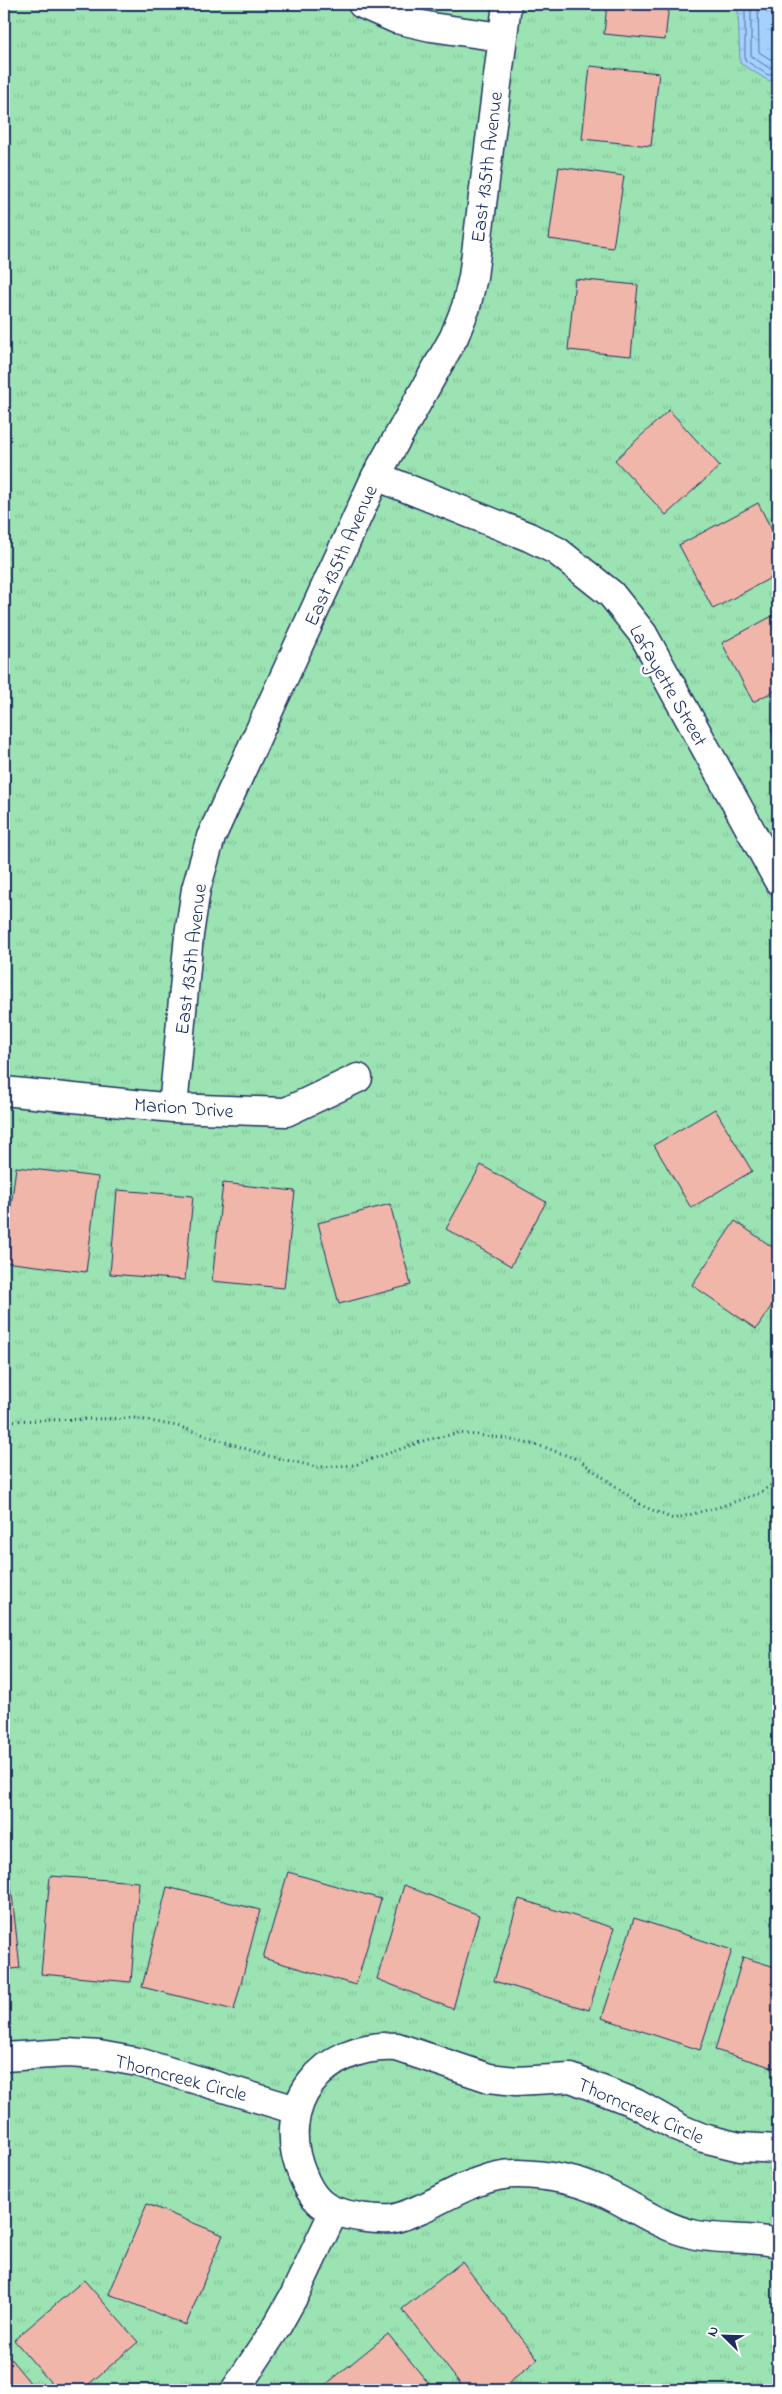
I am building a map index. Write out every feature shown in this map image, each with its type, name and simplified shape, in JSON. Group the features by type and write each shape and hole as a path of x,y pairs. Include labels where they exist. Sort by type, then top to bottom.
{"street":[{"path":"362,4 396,19 430,27 501,37"},
{"name":"East 135th Avenue","path":"173,1108 189,934 196,889 212,837 376,476 454,337 466,307 473,278 506,4"},
{"name":"Lafayette Street","path":"376,476 529,537 557,551 611,594 643,634 778,880"},
{"name":"Marion Drive","path":"4,1091 173,1108 286,1112 358,1078"},
{"name":"Thorncreek Circle","path":"778,2149 740,2147 703,2138 681,2129 635,2103 571,2078 516,2081 490,2078 397,2047 364,2049 345,2056 315,2077 305,2091 296,2110 292,2128 296,2162 309,2189 320,2202 334,2211 373,2219 392,2219 409,2214 482,2180 517,2174 568,2178 601,2191 657,2222 693,2234 766,2240 778,2243"},
{"name":"Thorncreek Circle","path":"4,2057 67,2053 99,2055 138,2062 296,2110"},
{"path":"235,2390 276,2328 295,2294 334,2211"}],"path":[{"path":"4,1421 134,1418 177,1426 268,1456 317,1467 355,1465 426,1440 459,1433 502,1438 544,1447 579,1460 643,1506 673,1519 719,1507 760,1493 778,1480"}],"green space":[{"path":"4,4 778,4 778,2390 4,2390"}],"water":[{"path":"740,4 778,4 778,77 769,81 740,63 738,11"}],"building":[{"path":"607,4 669,4 665,40 604,34"},
{"path":"590,66 659,73 651,146 582,139"},
{"path":"559,167 624,176 613,248 549,239"},
{"path":"575,279 638,285 631,356 568,350"},
{"path":"669,410 720,466 666,515 615,460"},
{"path":"758,503 778,542 778,574 713,609 679,545"},
{"path":"778,613 778,689 753,702 722,643"},
{"path":"778,725 778,743 771,730"},
{"path":"715,1109 752,1171 691,1208 654,1145"},
{"path":"481,1165 546,1202 511,1266 446,1229"},
{"path":"16,1167 98,1177 86,1272 4,1262"},
{"path":"223,1183 295,1191 284,1288 212,1281"},
{"path":"117,1190 193,1196 185,1280 110,1274"},
{"path":"390,1204 411,1285 339,1304 318,1223"},
{"path":"735,1221 778,1251 778,1296 756,1329 692,1285"},
{"path":"4,1867 9,1867 20,1968 4,1970"},
{"path":"288,1872 381,1899 356,1985 263,1958"},
{"path":"50,1876 139,1882 131,1982 41,1974"},
{"path":"404,1885 479,1915 453,2009 377,1979"},
{"path":"167,1887 260,1910 234,2010 142,1987"},
{"path":"519,1899 614,1928 589,2010 494,1981"},
{"path":"634,1918 732,1950 700,2050 602,2018"},
{"path":"743,1957 778,1968 778,2069 715,2050"},
{"path":"147,2204 223,2235 186,2325 109,2294"},
{"path":"462,2262 538,2359 499,2390 465,2390 402,2309"},
{"path":"84,2280 138,2342 82,2390 57,2390 14,2340"},
{"path":"388,2334 434,2390 319,2390"},
{"path":"4,2351 36,2390 4,2390"}]}
